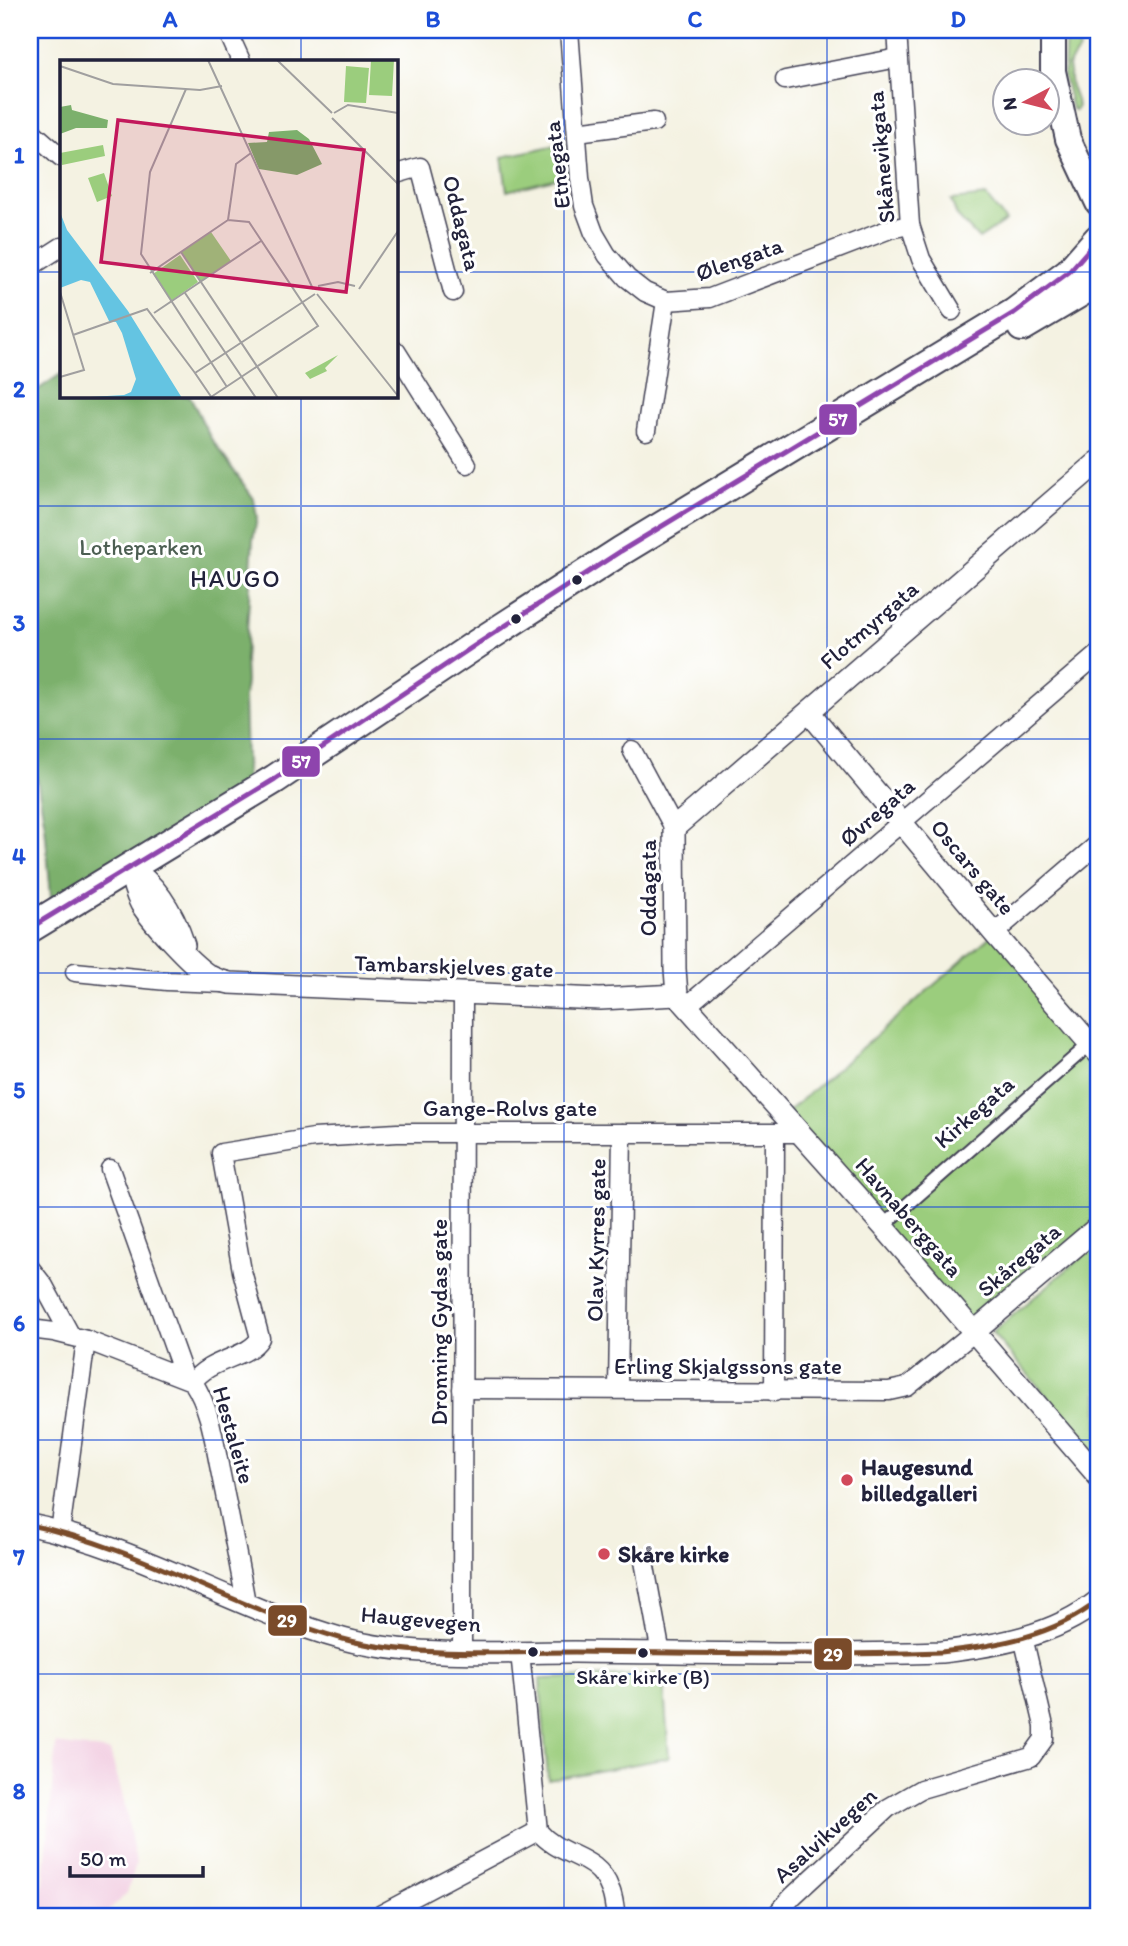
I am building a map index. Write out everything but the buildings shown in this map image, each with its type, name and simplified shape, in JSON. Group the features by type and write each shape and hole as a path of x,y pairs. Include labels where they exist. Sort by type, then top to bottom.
{"main road":[{"path":"1053,30 1053,71 1068,139 1098,203"},
{"path":"1065,118 1098,162"},
{"path":"30,947 465,651 621,551 1014,313 1069,272 1098,239"},
{"path":"30,928 136,876 277,797 487,653 666,538 1098,282"}],"street":[{"path":"227,30 241,60"},
{"name":"Etnegata","path":"569,30 584,206 594,233 607,255 627,278 645,292 666,301"},
{"name":"Skånevikgata","path":"897,30 910,225 921,260 953,312"},
{"path":"785,80 898,58"},
{"path":"577,132 654,122"},
{"path":"30,130 60,156"},
{"name":"Oddagata","path":"397,174 420,167 453,292"},
{"name":"Ølengata","path":"666,301 710,298 890,229 910,225"},
{"path":"30,267 60,248"},
{"path":"646,431 666,301"},
{"path":"397,353 467,464"},
{"name":"Flotmyrgata","path":"674,828 1098,461"},
{"name":"Øvregata","path":"682,1000 902,822 1098,654"},
{"name":"Oscars gate","path":"809,712 994,933 1095,1044"},
{"name":"Oddagata","path":"632,750 674,828 675,968 682,1000"},
{"path":"994,933 1098,845"},
{"name":"Tambarskjelves gate","path":"136,876 142,904 166,934 210,976 229,983"},
{"name":"Tambarskjelves gate","path":"75,972 167,981 682,1000"},
{"name":"Dronning Gydas gate","path":"462,1651 463,992"},
{"name":"Havnaberggata","path":"682,1000 883,1226 1098,1476"},
{"name":"Kirkegata","path":"883,1226 1095,1044"},
{"name":"Gange-Rolvs gate","path":"221,1153 314,1138 397,1133 800,1133"},
{"name":"Olav Kyrres gate","path":"618,1389 622,1133"},
{"path":"774,1392 775,1133"},
{"name":"Hestaleite","path":"221,1153 242,1271 260,1338 253,1346 205,1368 188,1379 200,1393 210,1423 246,1603"},
{"path":"110,1169 188,1379"},
{"name":"Skåregata","path":"973,1333 1098,1227"},
{"path":"30,1268 78,1338 60,1532"},
{"path":"30,1329 78,1338 188,1379"},
{"name":"Erling Skjalgssons gate","path":"462,1389 889,1391 906,1387 973,1333"},
{"name":"Haugevegen","path":"30,1525 94,1543 246,1603 354,1641 376,1646 462,1651 661,1654 941,1652 983,1648 1049,1630 1098,1601"},
{"path":"644,1562 661,1654"},
{"name":"Asalvikvegen","path":"775,1916 888,1808 931,1785 1031,1757 1044,1739 1044,1726 1023,1637"},
{"path":"520,1652 538,1831 556,1847 594,1864 611,1890 616,1916"},
{"path":"379,1916 538,1831"}],"shaded area":[{"path":"56,1744 110,1751 124,1801 136,1864 127,1893 103,1916 35,1916 44,1882"}],"green space":[{"path":"1066,30 1072,30 1079,50 1068,66 1078,106 1076,110 1072,109 1064,76"},
{"path":"565,143 570,175 507,191 502,157"},
{"path":"986,196 1006,221 979,239 957,216 951,200"},
{"name":"Lotheparken","path":"60,375 60,397 190,397 210,437 254,499 257,518 253,540 245,660 247,790 52,909 45,826 37,779 30,767 30,395"},
{"path":"994,933 1098,1053 1098,1227 973,1333 784,1115"},
{"path":"1098,1243 1098,1455 992,1333"},
{"path":"663,1674 669,1758 548,1780 540,1679"}],"transit line":[{"name":"57","path":"30,928 275,779 621,551 1014,313 1069,272 1098,239"},
{"name":"29","path":"30,1525 110,1548 303,1626 343,1639 399,1649 488,1653 941,1652 1003,1642 1043,1631 1063,1623 1098,1601"}],"place":[{"name":"Haugesund billedgalleri","path":"847,1480"},
{"name":"Skåre kirke","path":"604,1554"},
{"name":"Skåre kirke (B)","path":"643,1653"}],"district":[{"name":"HAUGO","path":"236,578"}]}
